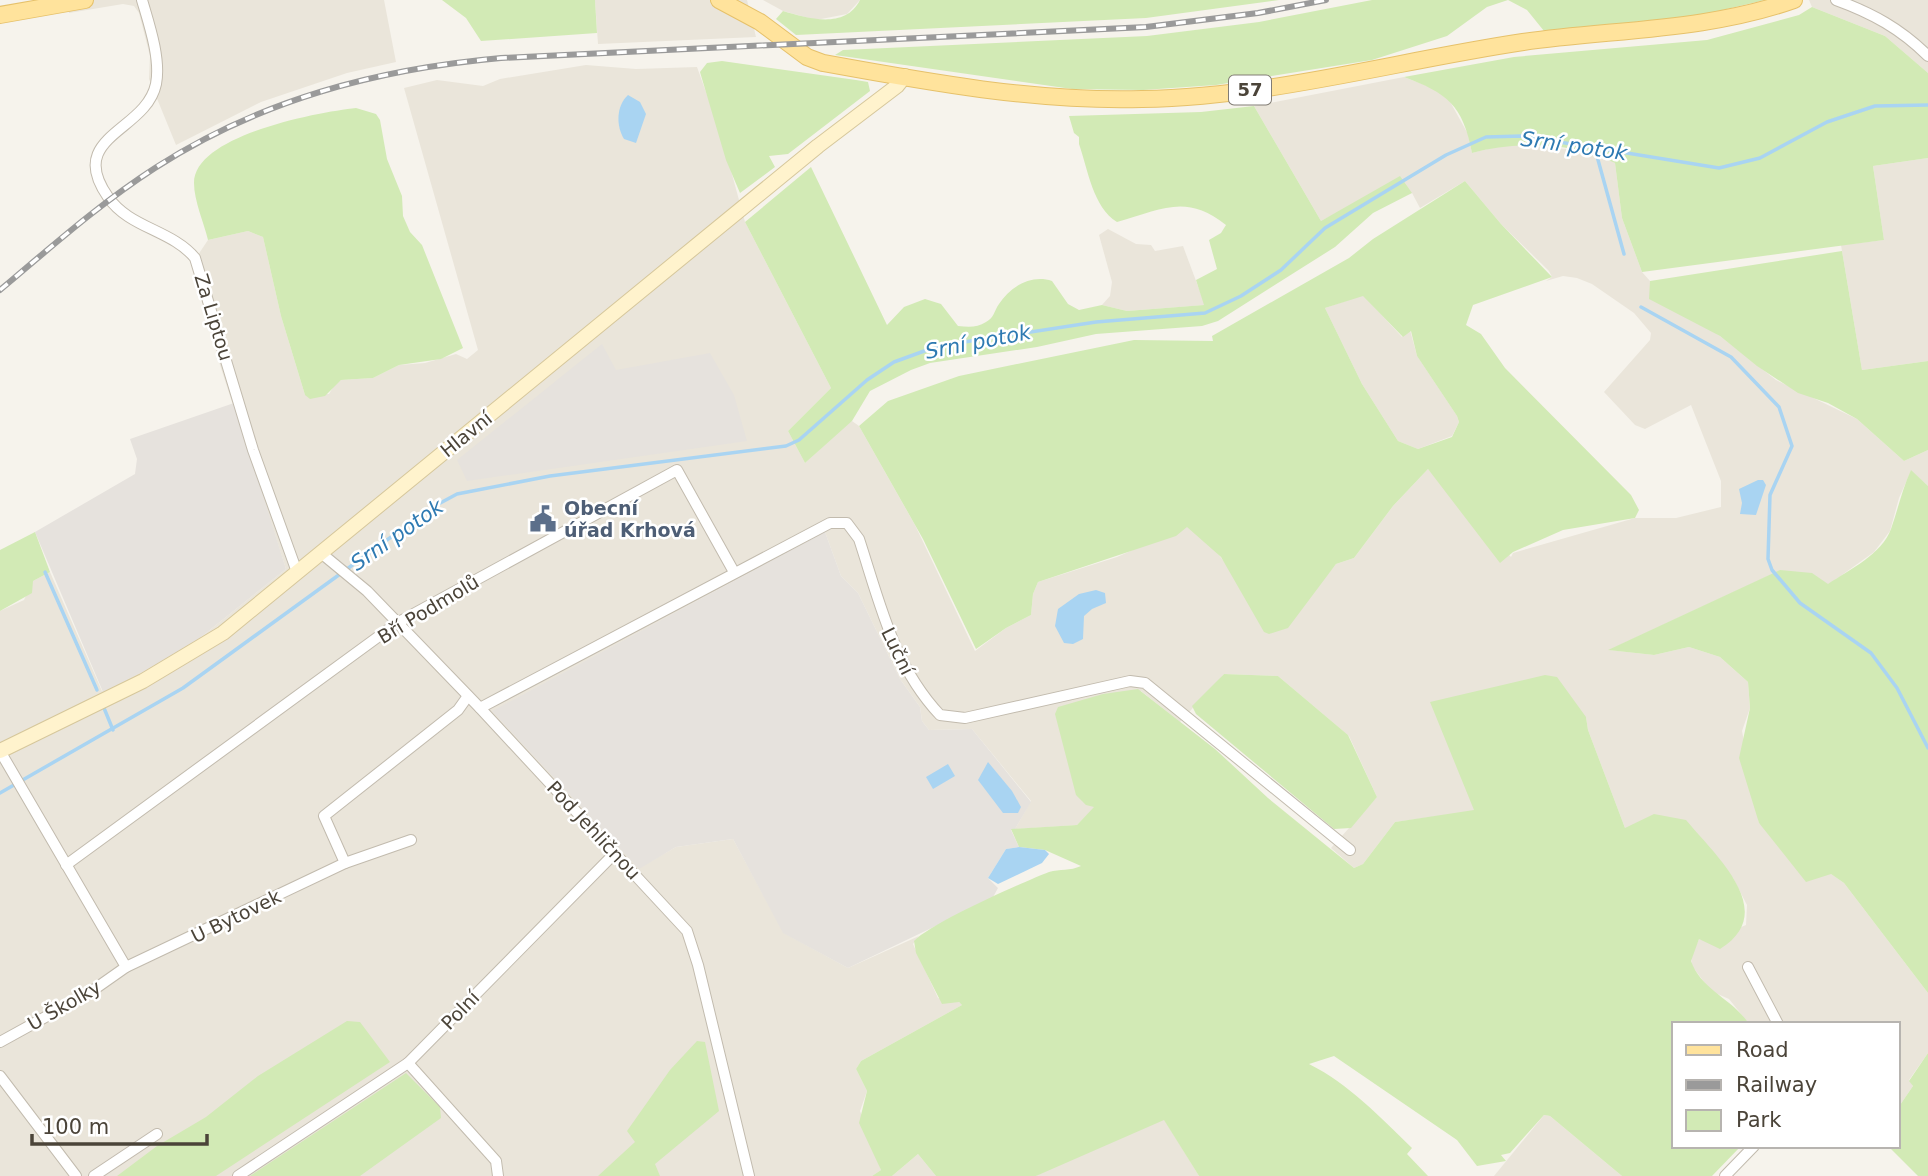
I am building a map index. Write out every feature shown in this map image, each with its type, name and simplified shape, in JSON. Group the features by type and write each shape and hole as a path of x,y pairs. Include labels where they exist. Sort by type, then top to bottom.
{"main road":[{"path":"0,15 85,0"},
{"name":"57","path":"719,0 760,22 807,57 905,76 1072,98 1143,99 1217,94 1296,84 1527,42 1698,25 1794,0"}],"street":[{"name":"Za Liptou","path":"142,0 157,67 156,86 141,110 100,147 96,171 100,186 115,206 132,219 180,243 195,258 253,450 297,572"},
{"path":"1836,0 1864,10 1896,28 1928,56"},
{"name":"Hlavní","path":"0,751 187,656 223,633 809,153 897,86 905,76"},
{"name":"Bří Podmolů","path":"66,865 397,623 677,470 734,572"},
{"name":"Luční","path":"480,708 830,523 847,523 859,539 896,653 908,674 940,715 965,718 1130,681 1145,683 1350,850"},
{"name":"Pod Jehličnou","path":"321,553 366,591 480,708 687,932 698,965 749,1176"},
{"path":"345,863 324,816 458,710 468,696"},
{"path":"0,751 126,967"},
{"name":"U Bytovek","path":"126,967 345,863 411,840"},
{"name":"Polní","path":"238,1176 408,1063 615,853"},
{"name":"U Školky","path":"0,1042 89,993 126,967"},
{"path":"1748,967 1777,1022"},
{"path":"408,1063 496,1161 498,1176"},
{"path":"0,1076 76,1176"},
{"path":"94,1176 157,1134"},
{"path":"1725,1176 1752,1148"}],"shaded area":[{"path":"68,0 384,0 396,62 347,73 261,102 176,145 149,79 150,56 139,13 134,6 123,4 69,13"},
{"path":"595,0 747,0 756,37 598,44"},
{"path":"763,0 860,0 847,14 816,20 783,11"},
{"path":"1809,0 1928,0 1928,73 1885,36 1812,7"},
{"path":"586,65 636,69 697,67 721,134 745,222 831,388 788,431 805,463 852,421 859,426 915,525 975,651 1006,628 1031,615 1033,594 1038,582 1117,557 1187,526 1215,550 1229,568 1312,593 1336,564 1354,558 1393,506 1428,469 1511,557 1513,553 1635,518 1676,518 1721,507 1721,481 1691,405 1645,429 1635,425 1604,392 1650,340 1651,333 1634,313 1592,284 1577,278 1563,276 1546,281 1552,277 1549,271 1501,224 1465,181 1420,208 1412,193 1357,202 1321,221 1254,106 1404,77 1435,89 1448,98 1468,134 1472,153 1507,144 1591,151 1615,163 1622,218 1642,272 1650,281 1651,291 1720,336 1776,380 1857,419 1904,461 1928,450 1928,486 1911,471 1899,498 1890,531 1874,552 1828,585 1779,571 1609,650 1654,655 1689,647 1720,657 1748,682 1750,708 1742,731 1759,823 1844,883 1928,993 1928,1053 1909,1080 1913,1086 1900,1105 1900,1022 1747,1022 1729,999 1711,991 1692,966 1691,957 1699,939 1709,941 1746,925 1747,905 1733,878 1625,828 1588,730 1586,717 1475,811 1395,822 1363,864 1354,868 1331,848 1377,797 1349,736 1278,676 1224,674 1180,722 1141,691 1095,807 1077,825 1015,829 1031,801 972,729 929,730 922,721 920,707 900,679 858,593 841,576 825,532 493,711 639,868 676,847 733,839 784,933 848,968 919,936 913,944 938,998 962,1005 861,1061 856,1069 867,1091 860,1111 881,1170 872,1176 0,1176 0,611 24,600 33,581 50,572 102,691 186,649 286,569 220,365 192,264 208,240 248,231 263,237 281,316 305,395 329,394 341,380 373,378 399,365 425,363 456,354 467,359 478,350 404,88 437,80 483,86 500,79"},
{"path":"1928,158 1928,361 1862,370 1841,245 1884,240 1873,166"},
{"path":"1108,229 1136,244 1151,245 1155,251 1183,246 1205,305 1127,311 1102,305 1110,296 1112,282 1099,235"},
{"path":"1363,295 1402,337 1410,330 1417,356 1457,416 1459,422 1452,436 1418,449 1398,441 1362,384 1325,308"},
{"path":"602,344 616,370 710,353 734,395 747,441 467,481 457,460"},
{"path":"234,403 286,569 186,649 103,692 35,532 135,474 137,459 130,439"},
{"path":"825,532 841,576 858,593 900,679 920,707 922,721 929,730 972,729 1031,802 1015,829 1011,830 1019,847 1006,849 988,878 998,888 992,899 848,968 783,933 733,839 676,847 639,869 492,711"},
{"path":"1544,1115 1550,1116 1622,1176 1494,1176"},
{"path":"1164,1119 1199,1176 1036,1176 1043,1171"},
{"path":"918,1154 936,1176 892,1176"}],"green space":[{"path":"442,0 595,0 597,33 481,41 466,18"},
{"path":"860,0 1279,0 1146,18 796,35 776,19 783,11 814,19 835,19 853,9"},
{"path":"1372,0 1508,0 1487,7 1447,36 1372,60 1216,85 1143,90 1072,89 835,55 843,50 1147,36 1259,22"},
{"path":"1508,0 1765,0 1697,16 1544,31 1527,10"},
{"path":"1812,7 1885,36 1928,73 1928,158 1873,166 1884,240 1642,272 1622,218 1615,163 1563,147 1526,145 1472,153 1464,123 1451,103 1432,89 1404,77 1514,57 1707,40 1799,15"},
{"path":"722,61 868,82 870,91 788,154 769,156 775,167 740,193 726,160 700,72 707,63"},
{"path":"1254,106 1321,221 1400,176 1412,193 1373,213 1335,247 1218,321 1202,326 1096,334 1037,347 930,363 911,370 870,391 852,421 805,463 788,431 831,388 745,222 811,167 887,325 904,307 925,299 941,304 958,326 979,325 991,318 999,304 1015,287 1036,279 1052,281 1068,304 1079,310 1102,305 1127,311 1204,305 1196,280 1217,269 1209,240 1221,233 1226,225 1198,209 1185,207 1160,209 1117,222 1097,198 1079,137 1074,133 1069,116 1201,112"},
{"path":"356,108 376,114 380,120 387,159 402,196 403,216 410,232 422,245 463,348 441,359 399,365 373,378 341,380 325,396 310,399 305,395 281,316 263,237 248,231 208,240 194,183 199,166 214,152 236,139 288,121"},
{"path":"1465,181 1501,224 1552,277 1473,305 1466,325 1481,334 1505,368 1631,495 1639,510 1635,518 1563,530 1513,552 1500,563 1428,469 1393,506 1354,558 1336,564 1288,628 1269,634 1264,632 1221,557 1187,527 1176,536 1038,582 1033,594 1031,615 976,649 923,539 859,426 888,401 959,376 1134,340 1213,341 1212,336 1349,258 1373,239","holes":["1363,296 1403,337 1411,331 1417,356 1459,422 1452,437 1418,449 1398,441 1362,384 1325,308"]},
{"path":"1842,251 1862,370 1928,361 1928,450 1904,461 1857,419 1828,403 1798,393 1757,366 1720,336 1649,299 1650,281"},
{"path":"1911,470 1928,486 1928,993 1844,883 1831,874 1806,882 1759,823 1739,758 1750,708 1748,682 1720,657 1689,647 1654,655 1608,650 1780,570 1812,573 1828,584 1873,554 1887,538"},
{"path":"35,532 50,572 33,581 32,593 0,611 0,550"},
{"path":"1224,674 1278,676 1348,735 1377,797 1351,828 1334,829 1196,714 1192,706"},
{"path":"1545,675 1557,677 1586,717 1588,730 1625,828 1654,814 1686,820 1737,884 1744,901 1744,918 1737,934 1720,949 1699,939 1691,961 1702,980 1747,1022 1672,1022 1672,1148 1739,1148 1712,1176 1622,1176 1550,1116 1544,1115 1510,1153 1501,1155 1506,1161 1477,1166 1457,1140 1334,1056 1309,1064 1338,1081 1376,1114 1412,1148 1407,1154 1428,1176 1199,1176 1164,1120 1036,1176 936,1176 918,1154 892,1176 872,1176 881,1170 859,1123 867,1091 856,1069 861,1061 962,1005 959,1002 942,1004 916,953 914,941 939,924 1019,885 1049,872 1081,866 1045,850 1019,847 1011,829 1077,825 1094,807 1086,805 1076,795 1055,714 1058,707 1103,694 1138,689 1215,749 1268,798 1354,868 1363,864 1395,822 1474,810 1430,702"},
{"path":"347,1021 360,1022 390,1062 216,1176 117,1176 157,1146 206,1117 258,1076"},
{"path":"697,1041 705,1042 719,1111 655,1164 660,1176 598,1176 635,1142 627,1131 670,1070"},
{"path":"1928,1053 1928,1176 1918,1176 1890,1148 1900,1148 1900,1105 1913,1086 1909,1081"},
{"path":"406,1073 440,1107 441,1118 360,1176 250,1176"}],"water":[{"path":"628,95 640,102 646,114 636,143 624,139 618,116"},
{"path":"1763,480 1766,485 1756,515 1740,514 1742,503 1739,489"},
{"path":"1096,590 1105,593 1106,603 1084,616 1083,639 1073,644 1064,643 1055,626 1058,609 1079,594"},
{"path":"988,762 1012,791 1021,807 1018,813 1003,813 978,780"},
{"path":"948,764 955,776 933,789 926,777"},
{"path":"1019,847 1045,850 1049,854 1042,863 998,884 988,878 1006,849"}],"waterway":[{"name":"Srní potok","path":"0,793 183,688 431,508 457,494 550,476 786,446 799,440 867,380 894,362 938,346 1096,322 1205,313 1241,296 1281,270 1325,228 1446,155 1486,137 1522,136 1719,168 1760,158 1827,122 1875,106 1928,105"},
{"path":"1595,149 1624,254"},
{"path":"1641,307 1731,357 1779,407 1792,446 1770,495 1768,559 1772,570 1800,603 1871,653 1897,688 1928,748"},
{"path":"45,572 97,690"},
{"path":"104,708 113,730"}],"railway":[{"path":"0,290 114,196 195,144 278,106 321,92 409,70 501,58 1146,27 1258,13 1326,0"}],"place":[{"name":"Obecní úřad Krhová","path":"543,519"}]}
